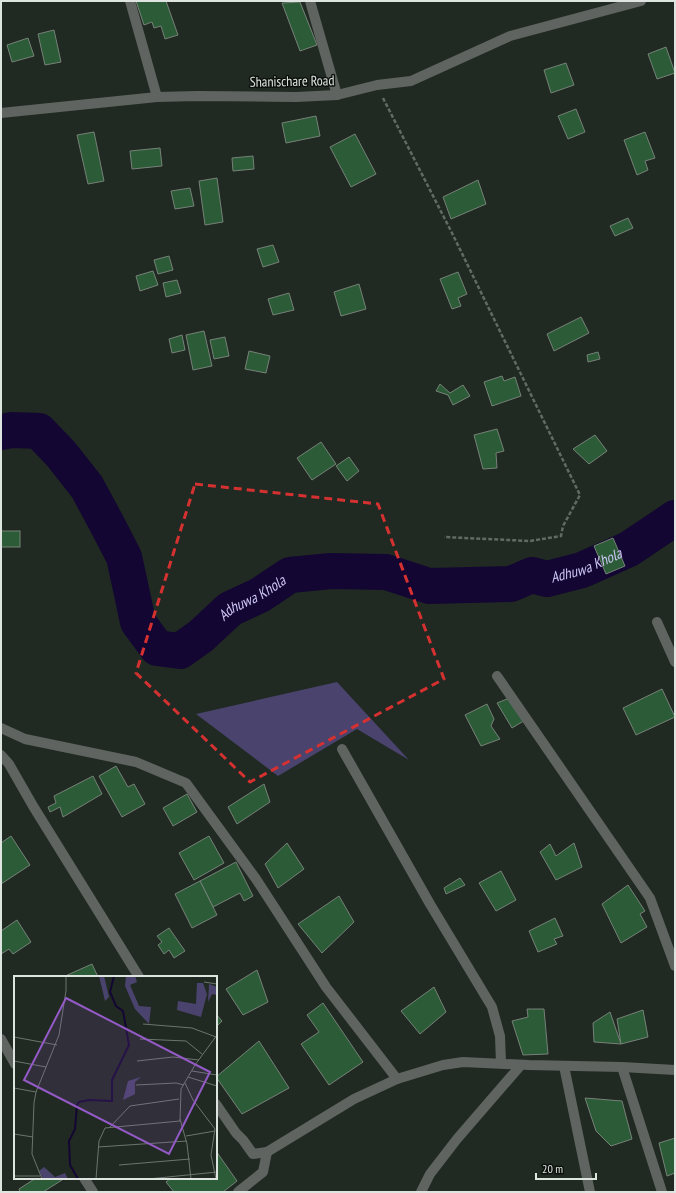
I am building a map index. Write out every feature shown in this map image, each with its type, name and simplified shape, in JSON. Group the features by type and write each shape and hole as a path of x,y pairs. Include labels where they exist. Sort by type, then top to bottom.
{"street":[{"path":"130,1 157,97"},
{"path":"310,1 336,95"},
{"name":"Shanischare Road","path":"1,113 157,97 296,97 336,95 377,85 411,81 510,36 641,1"},
{"path":"657,622 675,662"},
{"path":"497,676 650,898 675,966"},
{"path":"1,728 25,740 136,762 186,783 256,879 326,987 397,1079"},
{"path":"342,749 492,1007 500,1036 501,1063"},
{"path":"1,755 9,764 33,806 138,976"},
{"path":"1,1039 14,1062"},
{"path":"217,1105 253,1154 267,1152 354,1099 397,1079 443,1065 463,1062 675,1070"},
{"path":"421,1192 430,1174 457,1139 521,1065"},
{"path":"564,1066 590,1192"},
{"path":"622,1067 662,1192"},
{"path":"238,1192 263,1172 267,1152"},
{"path":"85,1179 94,1192"}],"path":[{"path":"377,85 452,233 580,495 563,526 561,536 530,541 444,537"}],"highlighted area":[{"path":"195,484 378,504 444,679 250,782 136,673"}],"shaded area":[{"path":"337,682 409,760 357,729 278,776 196,714"}],"building":[{"path":"136,1 166,1 178,35 165,39 161,26 154,28 152,22 144,25"},
{"path":"300,2 317,45 300,51 282,3"},
{"path":"54,30 61,62 45,65 38,34"},
{"path":"28,38 34,56 12,62 7,45"},
{"path":"666,47 675,73 657,79 648,54"},
{"path":"566,63 574,85 551,93 544,70"},
{"path":"576,109 585,132 568,139 558,116"},
{"path":"316,116 320,136 286,143 282,123"},
{"path":"94,132 104,181 88,184 77,135"},
{"path":"645,132 655,158 645,161 648,170 637,175 624,140"},
{"path":"355,134 376,174 351,187 330,147"},
{"path":"160,148 162,166 132,169 130,151"},
{"path":"253,156 254,169 233,171 232,158"},
{"path":"217,178 223,222 205,225 199,181"},
{"path":"478,180 486,204 451,219 443,197"},
{"path":"190,188 194,206 175,209 171,191"},
{"path":"628,218 633,228 615,236 610,226"},
{"path":"273,245 279,262 263,267 257,249"},
{"path":"169,256 173,270 158,274 154,260"},
{"path":"153,271 158,285 140,291 136,276"},
{"path":"458,272 467,294 458,298 461,306 452,309 440,279"},
{"path":"177,280 181,293 166,297 163,283"},
{"path":"359,284 366,309 341,316 334,292"},
{"path":"289,293 294,310 273,315 268,299"},
{"path":"581,317 589,333 554,351 547,334"},
{"path":"204,331 212,366 193,370 186,335"},
{"path":"182,335 185,350 172,353 169,339"},
{"path":"225,337 229,356 214,359 210,340"},
{"path":"249,351 270,356 266,373 245,369"},
{"path":"598,352 600,359 588,362 587,355"},
{"path":"502,376 504,381 515,377 521,396 492,406 484,382"},
{"path":"440,384 450,393 463,385 470,396 453,405 448,395 436,391"},
{"path":"497,429 504,451 496,453 497,468 483,469 474,435"},
{"path":"595,435 607,451 589,464 573,449"},
{"path":"321,442 336,464 312,480 297,458"},
{"path":"349,457 359,471 347,481 336,466"},
{"path":"1,531 20,531 20,547 1,547"},
{"path":"613,538 625,566 606,574 594,546"},
{"path":"662,689 675,717 636,735 623,708"},
{"path":"512,697 527,719 512,728 497,703"},
{"path":"487,704 494,719 491,726 500,739 481,746 465,715"},
{"path":"116,766 128,787 134,784 145,804 122,817 99,776"},
{"path":"93,776 102,794 63,817 60,807 50,812 48,807 56,803 54,796"},
{"path":"264,784 270,802 237,824 228,807"},
{"path":"187,794 197,812 173,826 163,808"},
{"path":"11,836 30,865 1,884 1,843"},
{"path":"209,836 224,863 194,880 179,853"},
{"path":"287,843 304,869 278,888 265,864"},
{"path":"574,843 582,867 556,880 540,852 550,844 556,856"},
{"path":"236,862 253,896 244,901 240,893 213,907 200,881"},
{"path":"501,871 516,900 496,911 479,883"},
{"path":"460,878 465,885 446,894 444,888"},
{"path":"200,881 217,915 192,928 175,894"},
{"path":"628,885 645,911 640,914 647,927 621,943 602,904"},
{"path":"339,896 354,922 322,953 298,924"},
{"path":"555,918 563,936 554,939 557,944 538,952 529,931"},
{"path":"17,920 31,942 13,954 9,949 1,954 1,931"},
{"path":"169,928 185,951 174,958 169,950 164,954 158,945 162,942 157,936"},
{"path":"92,964 98,976 65,976"},
{"path":"257,970 268,1002 243,1015 226,989"},
{"path":"434,987 446,1012 420,1034 401,1011"},
{"path":"323,1003 363,1062 329,1085 301,1044 319,1032 307,1015"},
{"path":"527,1009 544,1009 548,1054 523,1055 512,1021 528,1017"},
{"path":"643,1010 648,1037 621,1044 617,1019"},
{"path":"610,1012 621,1044 594,1042 593,1023"},
{"path":"217,1015 222,1021 217,1026"},
{"path":"259,1041 289,1088 242,1114 217,1078 217,1076"},
{"path":"585,1098 622,1101 632,1139 611,1146 596,1131"},
{"path":"675,1138 675,1173 667,1176 659,1143"},
{"path":"217,1152 237,1181 223,1192 174,1192 166,1182 170,1179 217,1179"},
{"path":"34,1179 62,1180 43,1192 20,1192 19,1189"}],"waterway":[{"name":"Adhuwa Khola","path":"1,432 12,430 39,431 61,454 87,487 124,557 138,622 157,648 180,651 201,636 230,609 260,595 290,575 331,571 386,572 429,586 511,584 532,575 547,579 582,570 629,549 675,518"}]}
